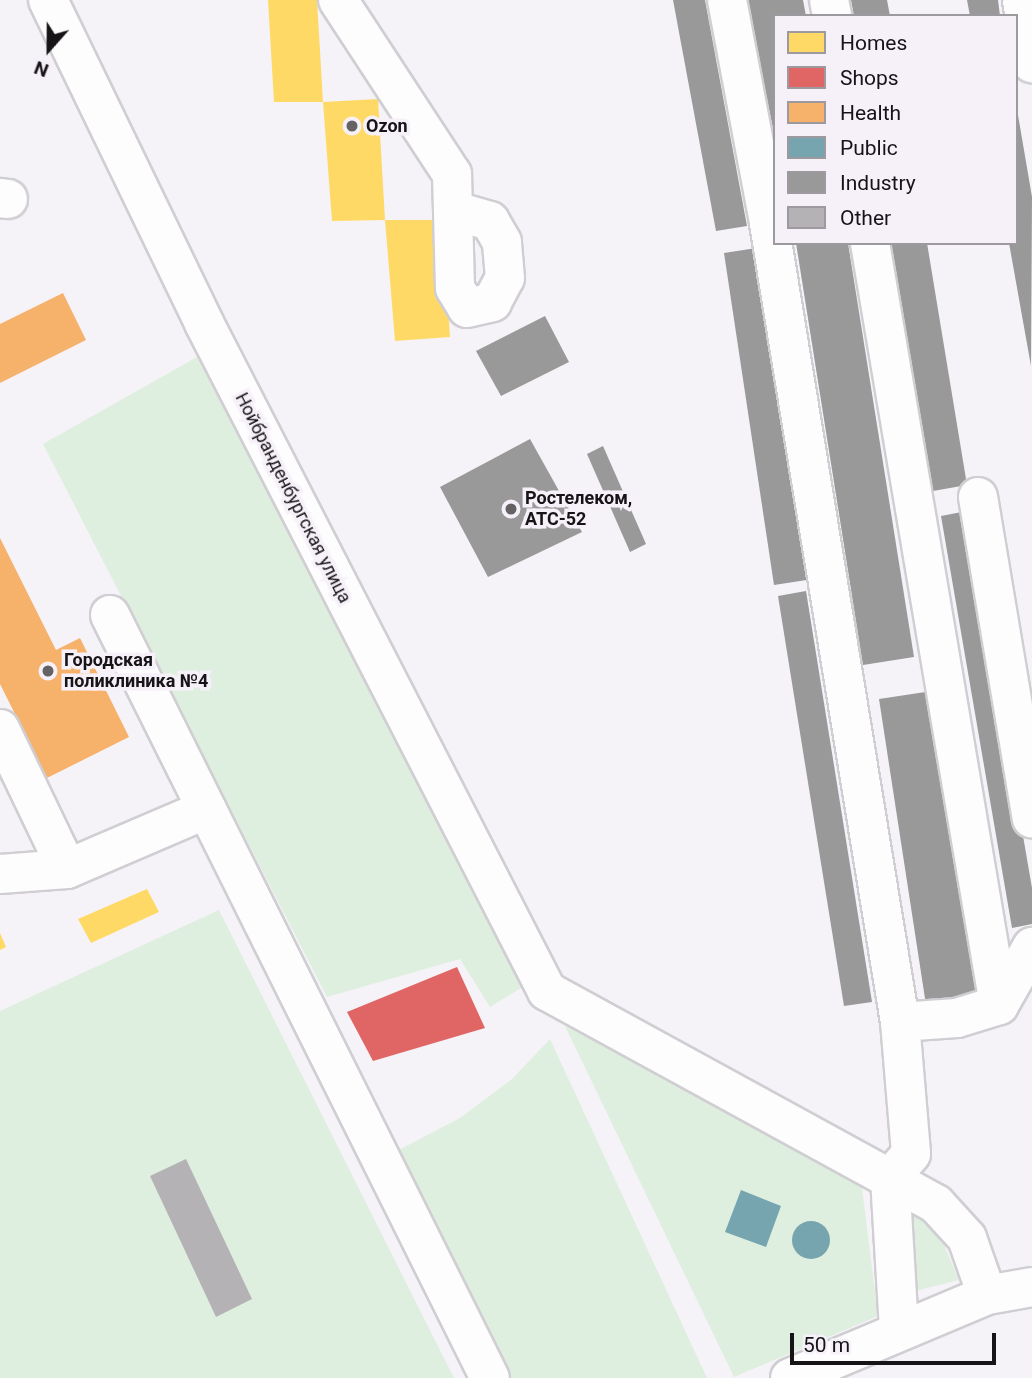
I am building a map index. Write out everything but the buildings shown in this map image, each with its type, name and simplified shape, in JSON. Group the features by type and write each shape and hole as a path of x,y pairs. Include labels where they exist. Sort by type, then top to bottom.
{"street":[{"name":"Нойбранденбургская улица","path":"48,0 204,323 547,991 890,1178"},
{"path":"338,0 452,174 454,211"},
{"path":"727,0 772,223"},
{"path":"1022,0 1032,63"},
{"path":"776,245 900,1022 911,1154 890,1178 899,1330"},
{"path":"870,245 999,1004"},
{"path":"978,497 1032,818"},
{"path":"110,615 490,1378"},
{"path":"0,729 67,869"},
{"path":"1,872 67,869 207,809"},
{"path":"900,1022 957,1018 999,1004 1032,947"},
{"path":"890,1178 936,1204 967,1238 986,1295"},
{"path":"790,1378 986,1295 1032,1287"}],"green space":[{"path":"197,357 526,985 490,1007 460,959 327,997 43,444"},
{"path":"219,910 454,1378 0,1378 0,1011"},
{"path":"565,1026 860,1172 878,1316 734,1377"},
{"path":"550,1039 707,1378 504,1378 397,1151 460,1118 512,1079"},
{"path":"909,1211 935,1224 959,1280 907,1293"}],"place":[{"name":"Ozon","path":"352,126"},
{"name":"Ростелеком, АТС-52","path":"511,509"},
{"name":"Городская поликлиника №4","path":"48,671"}]}
